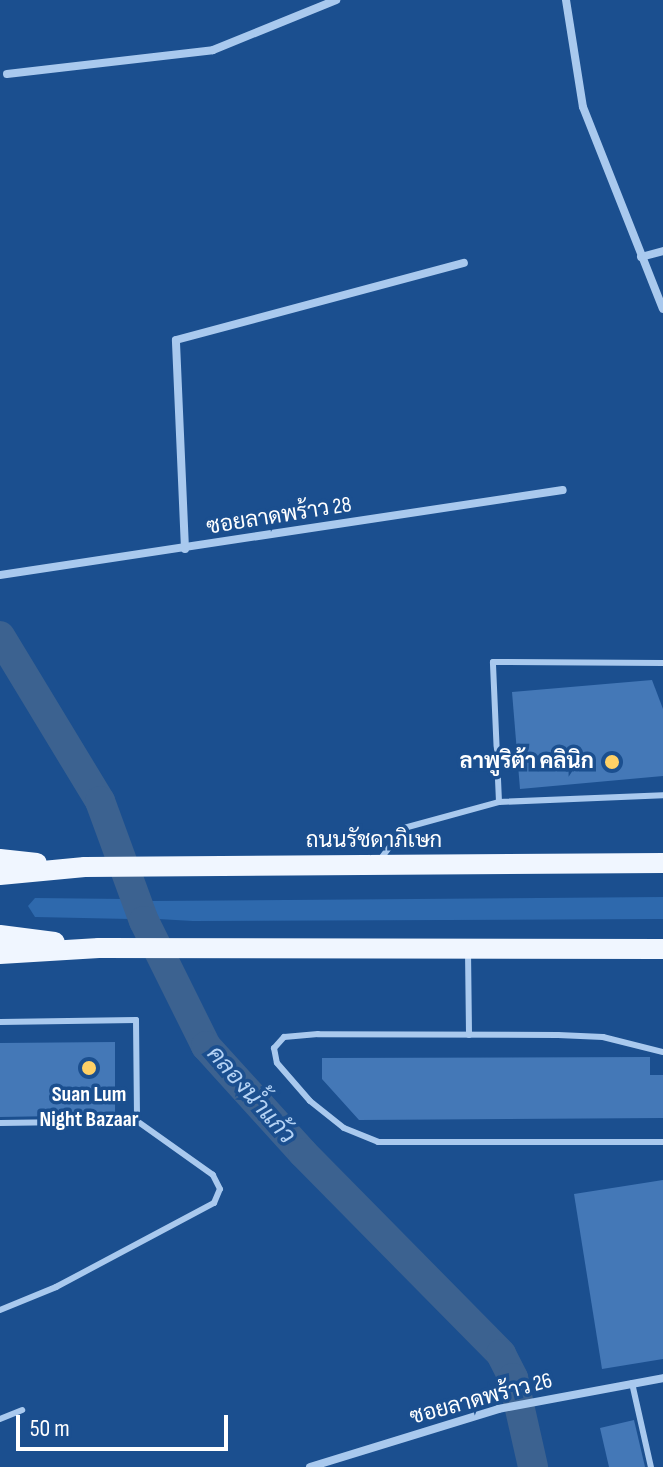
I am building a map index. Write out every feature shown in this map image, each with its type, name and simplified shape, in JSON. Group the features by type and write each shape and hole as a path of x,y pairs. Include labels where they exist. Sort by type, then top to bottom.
{"main road":[{"name":"ถนนรัชดาภิเษก","path":"0,859 85,867 663,863"},
{"name":"ถนนรัชดาภิเษก","path":"0,875 85,867"},
{"path":"0,935 99,948"},
{"path":"0,954 99,948 663,949"}],"street":[{"path":"7,74 213,50 336,0"},
{"path":"566,0 583,107 663,309"},
{"path":"641,257 663,251"},
{"path":"185,549 176,340 464,263"},
{"name":"ซอยลาดพร้าว 28","path":"0,575 563,490"},
{"name":"ซอยลาดพร้าว 26","path":"310,1467 498,1409 663,1378"}],"lane":[{"path":"499,802 493,662 663,663"},
{"path":"378,865 388,843 404,828 499,802 663,795"},
{"path":"468,949 469,1035"},
{"path":"0,1022 136,1020 137,1121"},
{"path":"663,1052 603,1037 469,1035 318,1034 284,1037 274,1048 277,1063 310,1101 344,1128 378,1142 663,1142"},
{"path":"0,1123 137,1121 213,1175 220,1189 214,1203 56,1287 0,1310"},
{"path":"632,1383 651,1467"},
{"path":"0,1419 22,1410"}],"shaded area":[{"path":"663,897 663,919 193,921 158,919 150,901"},
{"path":"35,898 125,899 130,919 35,917 28,906"}],"building":[{"path":"652,680 663,709 663,776 520,789 512,692"},
{"path":"115,1042 115,1115 0,1117 0,1043"},
{"path":"650,1057 650,1075 663,1075 663,1118 359,1120 322,1079 322,1058"},
{"path":"663,1180 663,1359 602,1369 574,1194"},
{"path":"634,1420 645,1467 609,1467 600,1428"}],"waterway":[{"name":"คลองน้ำแก้ว","path":"0,636 100,801 144,921 206,1046 303,1153 501,1354 513,1378 533,1467"}],"place":[{"name":"ลาพูริต้า คลินิก","path":"612,762"},
{"name":"Suan Lum Night Bazaar","path":"89,1068"}]}
